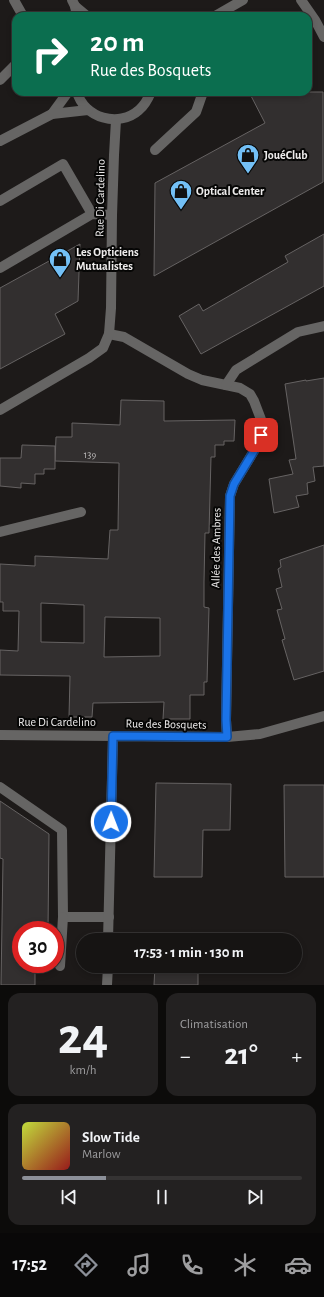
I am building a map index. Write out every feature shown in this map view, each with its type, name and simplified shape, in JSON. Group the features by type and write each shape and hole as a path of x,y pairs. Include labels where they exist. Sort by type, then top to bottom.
{"street":[{"path":"14,0 21,12"},
{"path":"222,12 243,0"},
{"path":"301,0 306,12"},
{"path":"74,3 83,12"},
{"path":"312,23 324,37"},
{"path":"0,80 12,68"},
{"path":"52,114 65,96"},
{"path":"78,96 88,110 96,116 116,120 128,117 138,111 147,102 150,96"},
{"path":"155,150 196,112 202,96"},
{"path":"0,141 52,114 88,110"},
{"name":"Rue Di Cardelino","path":"0,410 90,358 103,348 109,334 116,120"},
{"path":"0,201 63,164 92,214"},
{"path":"0,268 92,214 112,215"},
{"path":"226,385 236,370 298,332 324,326"},
{"name":"Allée des Ambres","path":"109,334 124,337 195,377 240,388 250,394 262,422 261,435 257,446 234,484 230,496 226,720 227,737"},
{"path":"0,532 81,512"},
{"name":"Rue des Bosquets","path":"108,933 113,736 227,737 260,734 324,716"},
{"name":"Rue Di Cardelino","path":"0,735 113,736"},
{"path":"0,787 62,830 63,921"},
{"path":"63,917 109,917"},
{"path":"107,985 108,973"}],"building":[{"path":"312,92 323,92 323,182 154,276 155,183 265,123 251,96 312,96"},
{"path":"324,234 324,286 201,354 179,316 199,304 203,311 288,262 285,256"},
{"path":"80,244 78,301 55,314 65,334 0,369 0,288"},
{"path":"324,378 324,466 313,467 315,481 307,483 308,494 296,496 299,507 274,513 269,479 293,474 289,460 296,459 285,384"},
{"path":"121,400 164,401 164,421 235,420 234,441 224,441 224,445 215,445 215,457 211,457 209,533 205,533 204,582 204,607 209,608 207,682 204,682 204,695 190,695 190,719 163,719 164,702 93,703 92,717 69,717 70,676 0,675 0,650 18,651 19,611 3,611 3,602 0,602 0,564 35,566 35,556 108,559 110,530 118,530 119,463 55,461 56,437 72,437 72,423 120,425","holes":["41,603 84,605 84,643 41,642","105,617 160,618 160,656 104,657"]},
{"path":"22,445 55,446 55,469 44,469 44,474 35,474 35,484 21,483 21,488 0,486 0,458 21,458"},
{"path":"324,545 324,671 294,680 282,640 285,639 277,610 282,609 276,589 282,587 278,569 281,567 280,560"},
{"path":"156,783 231,784 230,830 203,830 202,877 154,877"},
{"path":"284,785 324,785 324,877 285,877"},
{"path":"0,801 49,834 48,921 12,921 12,973 35,973 35,985 1,985 3,859 0,858"},
{"path":"155,973 198,973 198,985 154,985"}],"place":[{"name":"JouéClub","path":"248,174"},
{"name":"Optical Center","path":"181,210"},
{"name":"Les Opticiens Mutualistes","path":"60,278"}],"route":[{"path":"111,822 113,736 227,737 226,720 230,496 234,484 257,446 261,435"}]}
